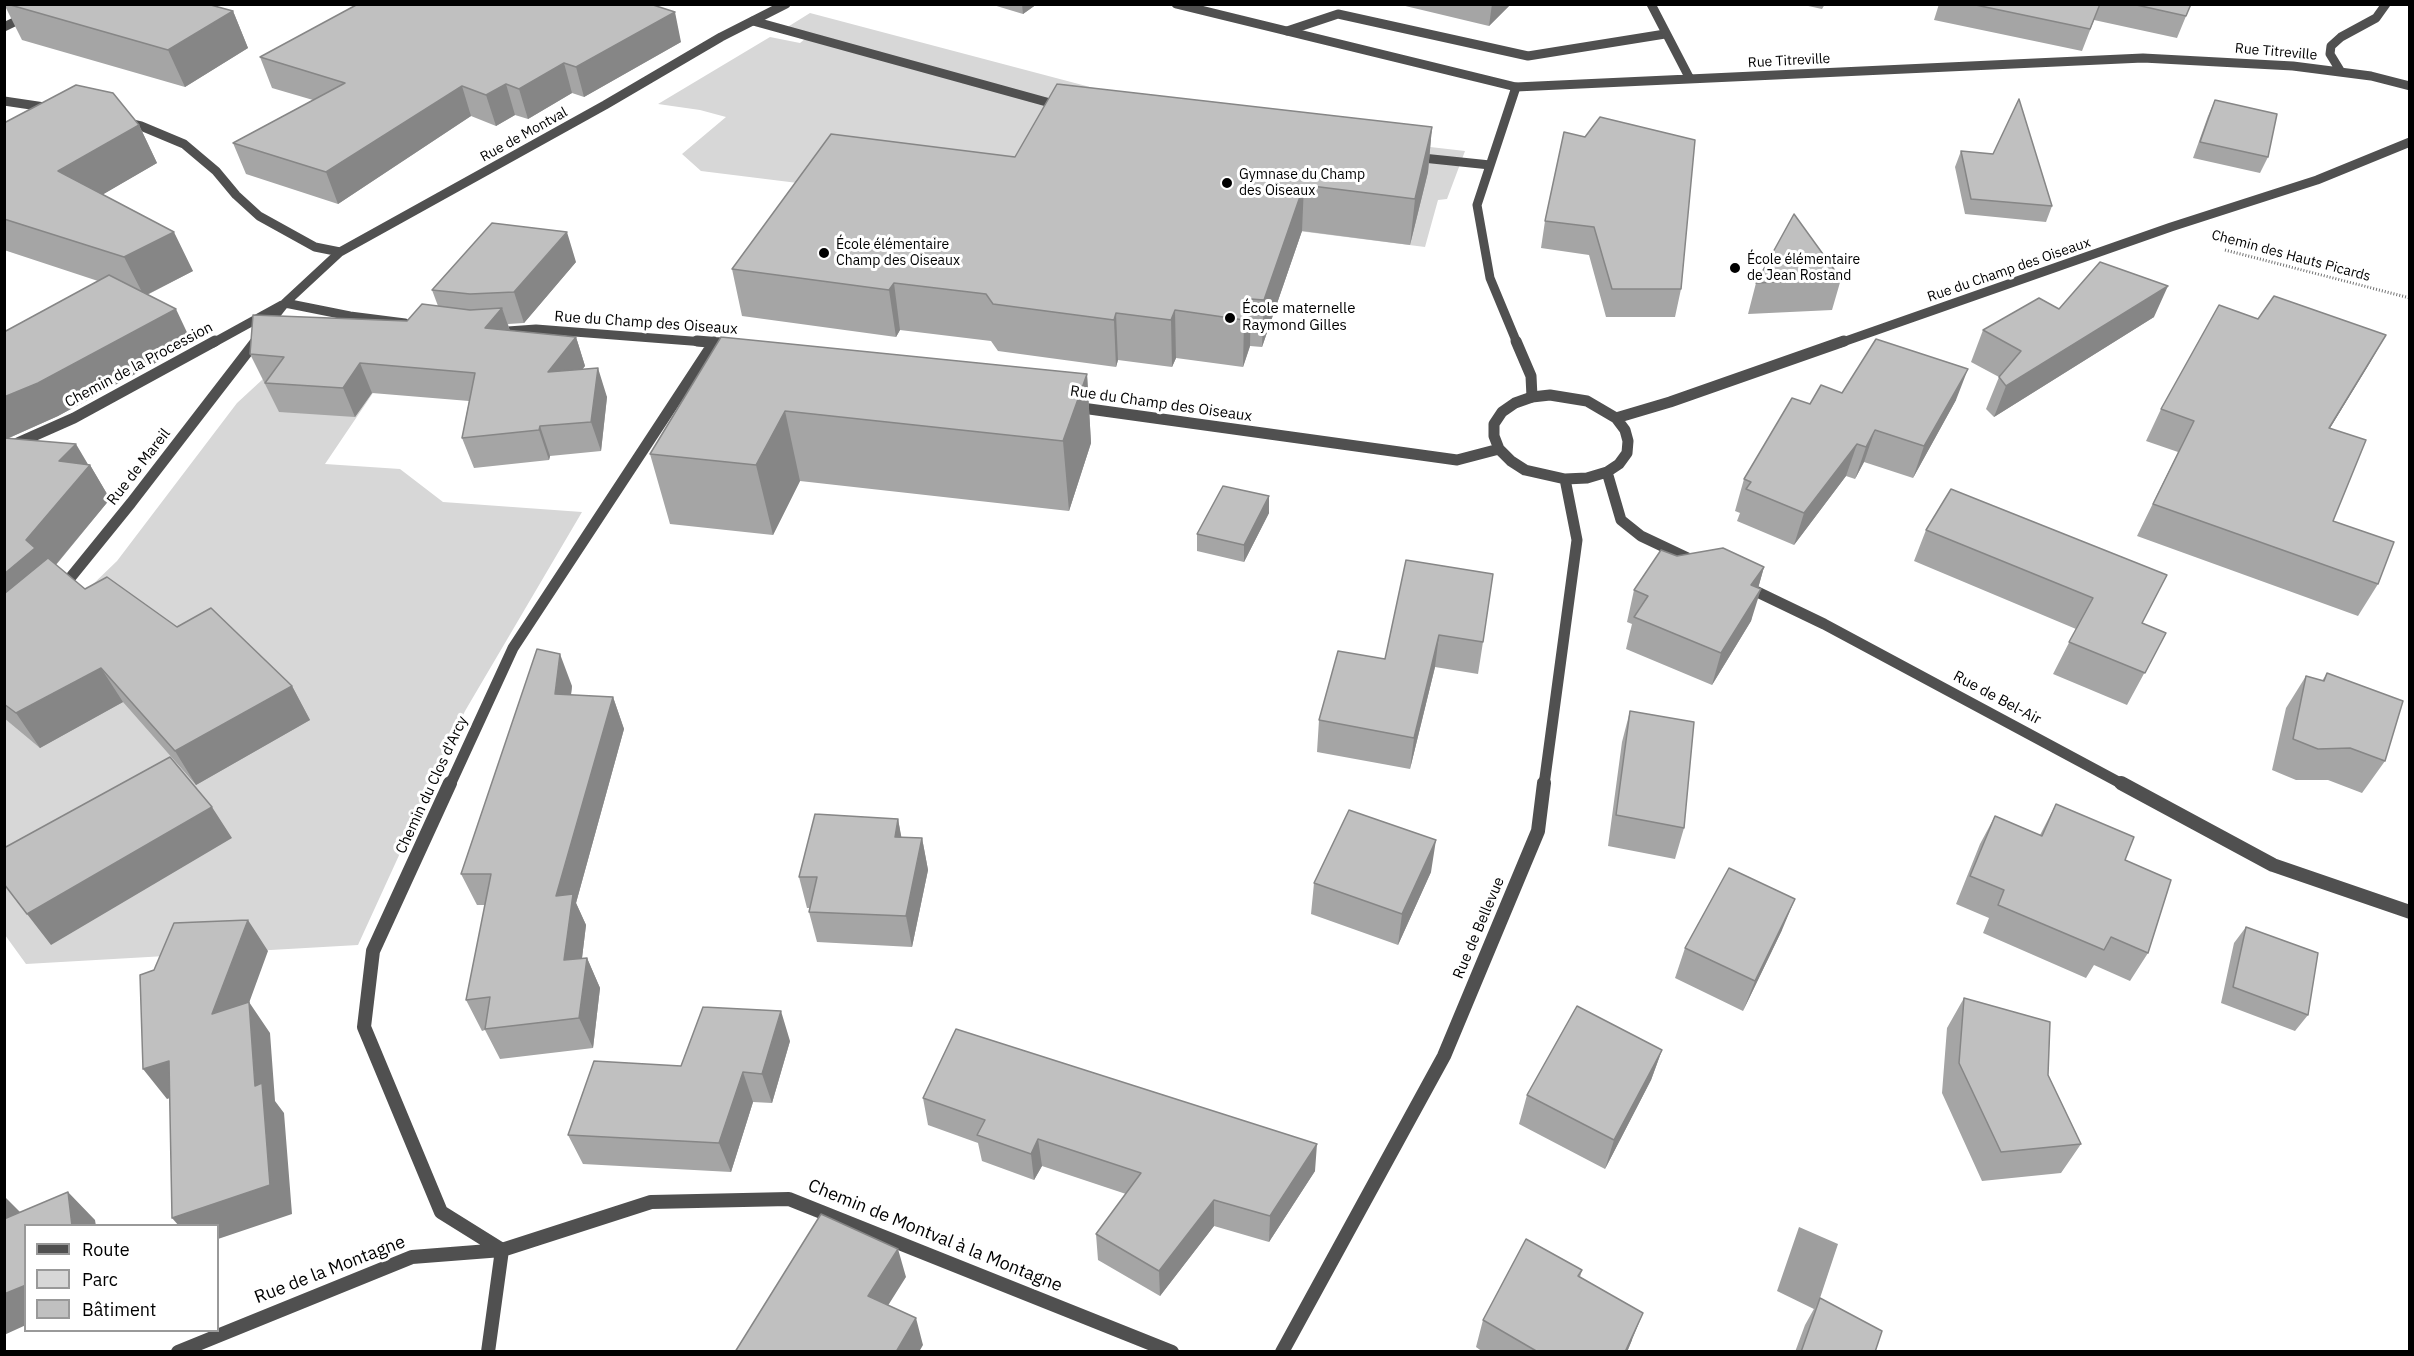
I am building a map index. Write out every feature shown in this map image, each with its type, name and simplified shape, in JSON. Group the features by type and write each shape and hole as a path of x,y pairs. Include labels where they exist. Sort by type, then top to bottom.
{"street":[{"path":"4,27 51,4"},
{"name":"Rue de Montval","path":"285,303 340,252 395,224 721,37 786,4"},
{"name":"Rue Titreville","path":"1176,4 1515,87 2143,58 2239,62 2341,72 2371,76 2409,86"},
{"path":"1651,4 1690,79"},
{"path":"2341,72 2330,54 2331,46 2341,37 2376,18 2386,4"},
{"path":"1287,31 1338,14 1528,56 1665,34"},
{"path":"753,21 1067,108"},
{"path":"1515,87 1477,205 1490,278 1530,376 1532,397"},
{"path":"4,101 67,110"},
{"path":"110,119 141,126 184,144 216,171 236,195 259,216 315,247 340,252"},
{"name":"Rue du Champ des Oiseaux","path":"1616,418 1681,399 2171,227 2317,180 2409,142"},
{"path":"1401,155 1490,165"},
{"path":"285,303 350,316 416,324"},
{"name":"Chemin de la Procession","path":"4,449 74,418 285,303"},
{"name":"Rue de Mareil","path":"53,597 131,503 285,303"},
{"name":"Rue du Champ des Oiseaux","path":"481,332 536,329 745,345"},
{"name":"Chemin du Clos d'Arcy","path":"502,1250 441,1212 364,1028 373,951 513,648 714,342"},
{"path":"1550,395 1587,401 1616,418 1625,430 1628,441 1627,453 1619,464 1607,472 1587,478 1565,479 1526,470 1510,461 1499,450 1494,436 1494,424 1502,412 1515,403 1532,397 1550,395"},
{"name":"Rue du Champ des Oiseaux","path":"1059,405 1457,460 1499,450"},
{"path":"1607,472 1621,520 1641,536 1706,567"},
{"name":"Rue de Bellevue","path":"1282,1352 1444,1056 1538,831 1577,540 1565,479"},
{"name":"Rue de Bel-Air","path":"1738,582 1824,624 2273,865 2409,912"},
{"name":"Chemin de Montval à la Montagne","path":"502,1250 651,1202 789,1199 1172,1352"},
{"path":"488,1352 502,1250"},
{"name":"Rue de la Montagne","path":"178,1352 412,1257 502,1250"}],"path":[{"name":"Chemin des Hauts Picards","path":"2171,227 2196,242 2409,298"}],"green space":[{"path":"810,13 1230,124 1465,151 1447,199 1438,200 1425,247 1053,200 830,187 701,171 682,154 726,117 700,110 658,104 770,37 800,43 811,34 786,28"},
{"path":"402,350 325,464 400,469 443,502 582,512 465,711 358,945 26,964 5,935 5,669 117,561 237,403 289,355"}],"shaded area":[{"path":"1799,1227 1838,1244 1816,1310 1777,1291"}],"building":[{"path":"7,4 207,4 233,11 168,50"},
{"path":"358,4 650,4 675,12 576,67 564,63 519,89 506,84 486,95 462,86 326,172 233,143 345,83 260,57"},
{"path":"1971,4 2100,4 2090,29"},
{"path":"2132,4 2191,4 2186,16"},
{"path":"1057,84 1432,127 1415,199 1304,185 1264,300 1251,299 1244,320 1175,310 1171,320 1116,313 1114,320 993,304 986,294 894,283 889,290 732,269 831,134 1015,157"},
{"path":"76,85 113,93 139,125 58,171 174,232 124,257 4,219 4,123"},
{"path":"2019,99 2052,206 1971,199 1961,151 1993,154"},
{"path":"2215,100 2277,114 2268,157 2200,142"},
{"path":"1600,117 1695,140 1681,289 1612,289 1594,227 1545,221 1564,132 1585,137"},
{"path":"1794,214 1841,279 1756,283"},
{"path":"492,223 567,232 514,292 470,294 432,290"},
{"path":"2100,262 2168,286 2006,386 1999,377 2021,351 1983,330 2039,298 2059,309"},
{"path":"109,275 176,309 38,383 4,397 4,332"},
{"path":"2274,296 2386,335 2329,428 2366,440 2333,521 2394,542 2378,584 2153,504 2194,421 2161,409 2219,305 2258,319"},
{"path":"422,304 470,310 502,308 485,328 576,337 548,372 598,368 591,422 540,426 539,430 462,438 475,373 360,363 343,388 265,383 284,357 250,354 253,315 407,321"},
{"path":"721,337 1087,374 1063,441 785,411 756,465 650,454"},
{"path":"1876,339 1968,369 1924,446 1875,430 1866,447 1857,444 1804,513 1746,489 1751,482 1744,479 1792,398 1810,404 1821,385 1842,393"},
{"path":"4,438 76,444 59,461 90,465 26,540 35,548 4,574"},
{"path":"1223,486 1269,496 1244,545 1197,534"},
{"path":"1951,489 2167,575 2142,623 2166,633 2145,673 2069,642 2093,598 1926,530"},
{"path":"1723,548 1764,567 1751,585 1761,589 1721,653 1634,617 1648,596 1634,590 1661,550 1677,556"},
{"path":"48,558 85,589 107,577 177,627 211,608 292,686 175,751 101,668 16,713 4,704 4,594"},
{"path":"1406,560 1493,574 1483,642 1439,635 1414,738 1319,720 1338,651 1385,659"},
{"path":"537,649 560,654 555,694 613,697 556,896 573,894 564,960 587,958 579,1018 485,1029 490,997 466,1000 491,874 461,874"},
{"path":"2327,673 2403,701 2385,761 2350,748 2318,749 2293,739 2306,676 2324,681"},
{"path":"1630,711 1694,722 1684,828 1616,815"},
{"path":"170,757 212,807 27,914 4,884 4,848"},
{"path":"2056,804 2134,837 2125,860 2171,880 2148,953 2111,937 2104,950 1998,905 2004,890 1970,876 1995,816 2042,836"},
{"path":"1349,810 1436,840 1402,914 1314,883"},
{"path":"815,814 898,819 895,837 922,838 906,916 809,912 817,877 799,877"},
{"path":"1729,868 1795,899 1755,981 1685,948"},
{"path":"248,920 212,1014 249,1002 255,1086 262,1083 270,1185 172,1218 169,1061 143,1069 140,975 154,970 174,923"},
{"path":"2246,927 2318,953 2308,1015 2233,987"},
{"path":"1964,998 2050,1022 2048,1075 2081,1144 2001,1152 1959,1063"},
{"path":"1577,1006 1662,1050 1614,1140 1527,1095"},
{"path":"703,1007 781,1011 762,1074 743,1072 719,1143 568,1135 594,1061 681,1066"},
{"path":"956,1029 1317,1144 1270,1216 1214,1200 1159,1271 1096,1234 1141,1173 1038,1139 1031,1154 977,1135 985,1120 923,1098"},
{"path":"68,1192 72,1224 24,1224 24,1286 4,1294 4,1219"},
{"path":"821,1214 898,1249 868,1296 916,1318 896,1352 735,1352"},
{"path":"1526,1239 1582,1270 1578,1276 1643,1313 1625,1352 1538,1352 1483,1320"},
{"path":"1820,1298 1882,1331 1875,1352 1801,1352"}],"place":[{"name":"Gymnase du Champ des Oiseaux","path":"1227,183"},
{"name":"École élémentaire Champ des Oiseaux","path":"824,253"},
{"name":"École élémentaire de Jean Rostand","path":"1735,268"},
{"name":"École maternelle Raymond Gilles","path":"1230,318"}]}
